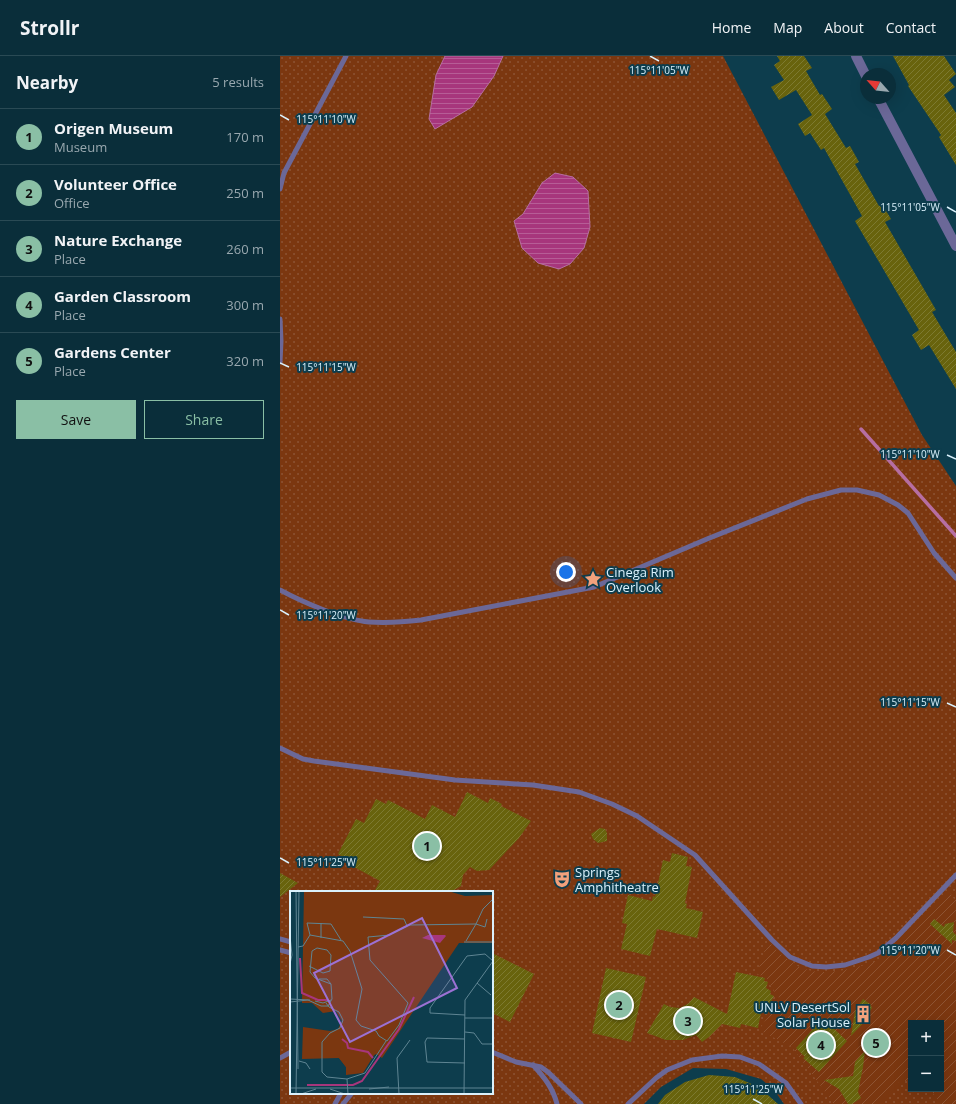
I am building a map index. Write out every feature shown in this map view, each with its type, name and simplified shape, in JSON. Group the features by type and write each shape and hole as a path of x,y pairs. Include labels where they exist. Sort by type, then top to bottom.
{"street":[{"path":"856,56 862,68"},
{"path":"881,104 956,246"}],"lane":[{"path":"280,189 284,173 346,56"},
{"path":"280,319 282,341 280,362"},
{"path":"280,590 306,602 357,620 369,622 399,622 421,620 594,586 707,539 807,500 841,490 856,490 879,495 898,505 908,513 934,553 956,578"},
{"path":"280,748 303,759 314,761 455,780 533,785 579,792 612,804 637,816 695,855 772,940 790,957 812,966 826,967 845,965 878,953 896,938 956,875"},
{"path":"280,939 290,942"},
{"path":"280,950 290,953"},
{"path":"493,1052 516,1062 541,1067 581,1104"},
{"path":"280,1058 290,1053"},
{"path":"628,1104 667,1070 692,1060 722,1056 740,1058 759,1064 786,1083 801,1104"},
{"path":"533,1065 549,1083 557,1104"},
{"path":"335,1104 340,1094"},
{"path":"343,1104 351,1094"}],"shaded area":[{"path":"280,56 723,56 922,435 956,486 956,1104 784,1104 774,1090 761,1079 726,1069 693,1068 661,1087 644,1104 280,1104"},
{"path":"445,56 503,56 494,76 472,107 435,129 429,119 436,75"},
{"path":"555,173 573,177 588,191 590,227 584,248 570,264 559,269 538,263 522,248 514,221 523,214 542,183"},
{"path":"949,890 953,898 956,900 956,1104 941,1104 932,1092 944,1092 944,1020 908,1020 908,1081 901,1080 881,1104 834,1104 792,1047 759,1030 780,999 766,978 757,974 765,949 771,944 789,961 808,970 818,972 840,971 858,967 879,959 903,940"}],"building":[{"path":"777,56 804,56 812,68 806,71 820,95 822,94 832,109 825,114 846,148 850,146 859,162 855,164 879,206 882,204 891,219 885,222 936,310 932,312 956,352 956,389 929,345 921,350 912,335 919,330 855,221 862,216 824,148 821,150 810,133 805,136 798,124 812,115 796,90 779,100 771,87 784,80 774,65 780,61"},
{"path":"893,56 944,56 956,74 949,80 955,87 944,95 956,113 956,165 939,137 941,135 908,86 909,85"},
{"path":"467,792 488,803 490,798 502,804 501,806 531,821 519,838 489,870 477,871 470,867 463,875 461,886 451,891 375,891 380,881 354,867 356,864 338,854 356,819 364,823 376,799 386,804 388,800 425,819 432,805 455,817"},
{"path":"600,828 605,829 607,833 607,841 598,843 593,839 591,834"},
{"path":"672,853 688,857 686,866 692,867 685,903 687,904 686,908 703,912 697,938 657,929 650,956 621,949 627,924 622,923 628,895 652,901 653,896 655,897 663,860 670,862"},
{"path":"280,873 298,883 280,897"},
{"path":"934,919 944,927 945,924 954,922 953,932 956,935 956,941 952,940 952,944 930,924"},
{"path":"493,954 534,974 510,1022 493,1014"},
{"path":"606,968 646,977 631,1042 592,1033"},
{"path":"736,972 765,978 764,981 768,982 766,988 771,991 770,994 774,996 771,1002 773,1005 769,1012 762,1008 758,1028 741,1024 740,1028 722,1024 702,1042 696,1035 683,1040 666,1040 647,1033 664,1004 670,1007 680,1008 689,1003 694,997 727,1014"},
{"name":"UNLV DesertSol Solar House","path":"863,999 870,1004 872,1008 865,1018 867,1019 851,1036 855,1011"},
{"path":"821,1020 831,1029 832,1027 847,1041 819,1072 803,1058 805,1057 796,1048"},
{"path":"876,1038 882,1047 876,1054 868,1047"},
{"path":"865,1051 858,1092 861,1098 852,1104 848,1104 839,1089 824,1080 853,1076 855,1062"},
{"path":"709,1075 735,1077 759,1087 778,1104 658,1104 665,1095 685,1082"}],"waterway":[{"path":"861,429 956,536"}],"place":[{"name":"Cinega Rim Overlook","path":"593,579"},
{"name":"Origen Museum","path":"427,846"},
{"name":"Springs Amphitheatre","path":"562,879"},
{"name":"Volunteer Office","path":"619,1005"},
{"name":"UNLV DesertSol Solar House","path":"863,1014"},
{"name":"Nature Exchange","path":"688,1021"},
{"name":"Gardens Center","path":"876,1043"},
{"name":"Garden Classroom","path":"821,1045"}]}
